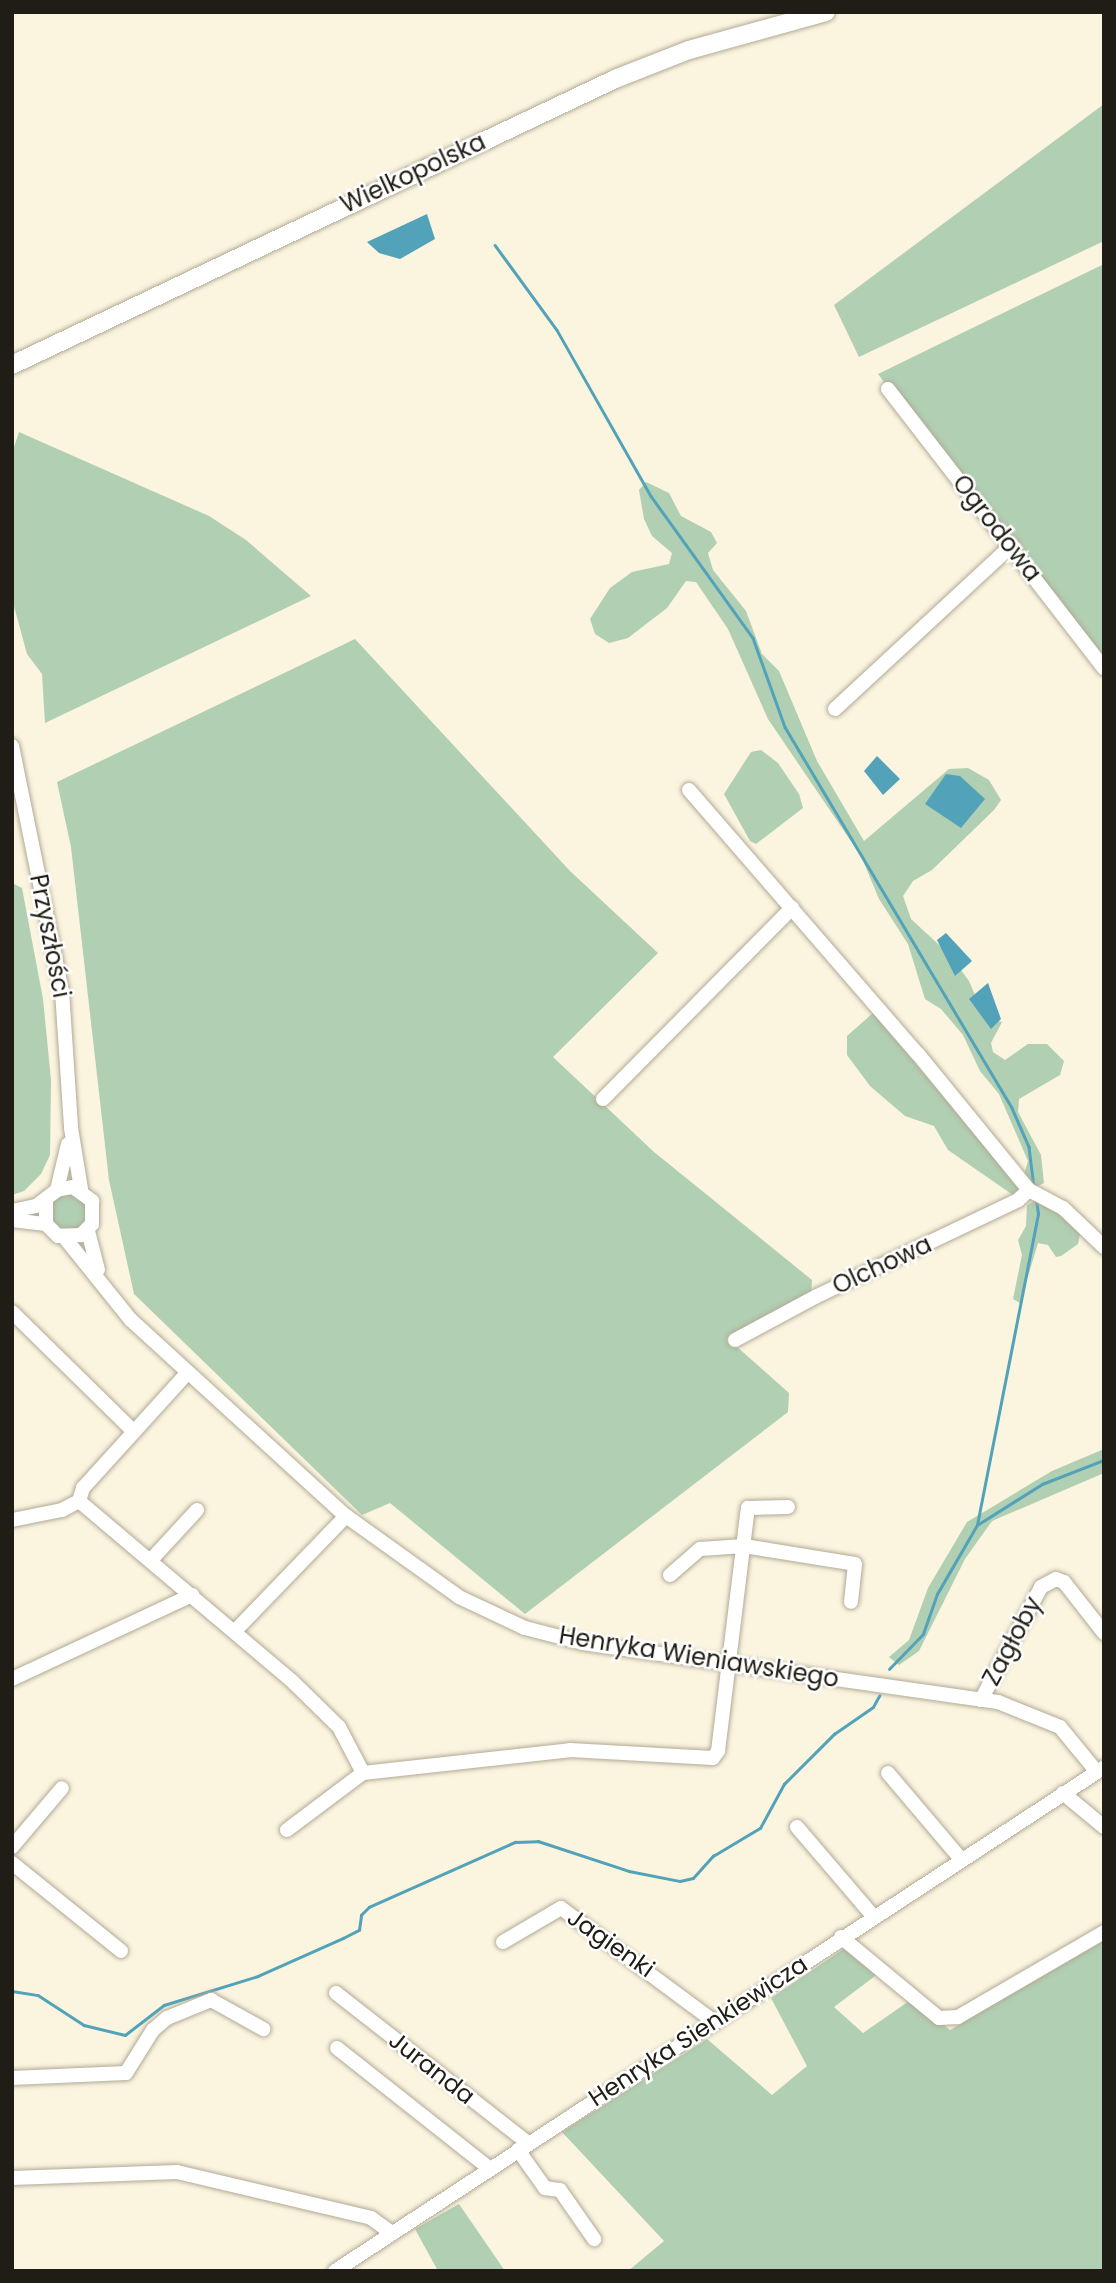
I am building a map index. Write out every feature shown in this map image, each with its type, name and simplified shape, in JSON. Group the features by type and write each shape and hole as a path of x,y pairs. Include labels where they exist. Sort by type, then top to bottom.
{"main road":[{"name":"Wielkopolska","path":"12,365 614,79 689,50 826,12"}],"street":[{"name":"Ogrodowa","path":"888,389 1012,545 1104,668"},
{"path":"835,709 1012,545"},
{"name":"Przyszłości","path":"12,746 62,991 71,1128 81,1189"},
{"path":"689,790 1029,1189 1063,1208 1104,1247"},
{"path":"603,1099 792,908"},
{"name":"Przyszłości","path":"57,1190 71,1128"},
{"path":"12,1210 46,1201 57,1190 81,1189 95,1208 88,1231 65,1238 46,1224 12,1220"},
{"name":"Olchowa","path":"735,1340 1018,1200 1029,1189"},
{"path":"46,1201 46,1224"},
{"name":"Henryka Wieniawskiego","path":"88,1231 105,1288"},
{"name":"Henryka Wieniawskiego","path":"65,1238 131,1320 346,1516 440,1586 525,1628 632,1651 730,1662 981,1700 1021,1709 1060,1727 1100,1769"},
{"path":"12,1312 134,1432"},
{"path":"12,1520 62,1510 79,1501 83,1488 188,1372"},
{"path":"79,1501 235,1631 339,1727 363,1773"},
{"path":"286,1830 363,1773 570,1751 713,1758 718,1751 748,1508 756,1504 788,1507"},
{"path":"151,1560 197,1510"},
{"path":"235,1631 346,1516"},
{"path":"670,1575 700,1549 744,1546 855,1564 851,1602"},
{"name":"Zagłoby","path":"981,1700 1041,1587 1055,1579 1065,1581 1104,1633"},
{"path":"12,1679 192,1595"},
{"name":"Henryka Sienkiewicza","path":"335,2271 1100,1769"},
{"path":"888,1773 961,1859"},
{"path":"12,1847 62,1787"},
{"path":"1063,1793 1104,1827"},
{"path":"797,1827 873,1916"},
{"path":"12,1863 121,1951"},
{"name":"Jagienki","path":"503,1942 561,1908 713,2021"},
{"path":"841,1937 939,2018 958,2017 1104,1932"},
{"name":"Juranda","path":"336,1993 523,2147 545,2188 560,2190 594,2239"},
{"path":"12,2078 126,2073 153,2030 167,2018 211,2000 263,2029"},
{"path":"337,2048 489,2168"},
{"path":"12,2178 177,2172 371,2218 392,2233"}],"green space":[{"path":"1104,104 1104,241 859,357 834,305"},
{"path":"1104,264 1104,669 878,374"},
{"path":"19,432 209,516 246,540 311,596 45,723 42,674 27,654 12,599 12,453"},
{"path":"646,482 669,493 681,516 711,532 717,543 708,553 713,570 746,611 762,654 779,671 817,761 864,841 949,769 968,768 989,780 1001,800 932,870 913,881 903,896 911,919 950,955 969,981 985,1018 1002,1022 991,1043 993,1052 1005,1060 1028,1044 1047,1044 1064,1061 1060,1075 1019,1099 1018,1112 1041,1155 1044,1183 1034,1188 1023,1178 1028,1161 999,1094 980,1071 963,1035 941,1009 925,999 908,944 879,899 861,856 768,719 728,629 696,582 686,581 667,608 628,638 609,643 595,634 590,619 610,588 632,572 669,564 672,553 652,536 644,519 639,490"},
{"path":"355,639 570,871 658,953 553,1057 654,1152 812,1280 811,1295 727,1338 789,1393 788,1412 525,1614 390,1503 362,1515 134,1294 109,1180 71,847 57,782"},
{"path":"761,750 778,763 799,794 803,808 756,844 750,841 724,794 751,752"},
{"path":"12,883 22,888 43,999 51,1080 50,1155 41,1174 24,1191 12,1195"},
{"path":"873,1013 1016,1183 1019,1188 1013,1195 948,1150 934,1126 905,1116 870,1086 847,1055 847,1036"},
{"path":"69,1193 82,1199 88,1212 82,1225 69,1231 56,1225 50,1212 56,1199"},
{"path":"1038,1199 1048,1201 1080,1234 1078,1244 1061,1256 1056,1257 1048,1245 1038,1243 1020,1303 1013,1299 1022,1255 1018,1240 1026,1226 1027,1205"},
{"path":"1104,1449 1104,1473 992,1521 965,1559 919,1651 899,1665 889,1657 909,1640 928,1588 967,1522 1052,1471"},
{"path":"1104,1939 1104,2271 628,2271 664,2241 562,2132 707,2039 772,2095 807,2066 771,1998 848,1946 879,1973 834,2007 863,2033 912,1999 950,2030"},
{"path":"459,2204 505,2271 438,2271 415,2229"}],"water":[{"path":"427,214 435,239 400,259 379,253 367,242"},
{"path":"877,756 900,779 883,795 864,771"},
{"path":"946,774 960,776 985,799 961,828 925,804"},
{"path":"946,933 972,961 955,976 937,940"},
{"path":"988,983 1001,1019 991,1029 969,999"}],"waterway":[{"path":"495,245 557,330 651,496 753,638 785,727 1012,1108 1029,1147 1034,1186"},
{"path":"977,1525 1038,1214 1036,1200"},
{"path":"889,1669 923,1634 937,1594 977,1525 1042,1484 1104,1460"},
{"path":"12,1991 38,1995 84,2025 125,2035 164,2005 258,1976 343,1938 359,1930 361,1915 369,1907 515,1842 538,1841 629,1871 680,1881 693,1878 713,1856 760,1828 784,1784 834,1734 873,1707 879,1696"}]}
